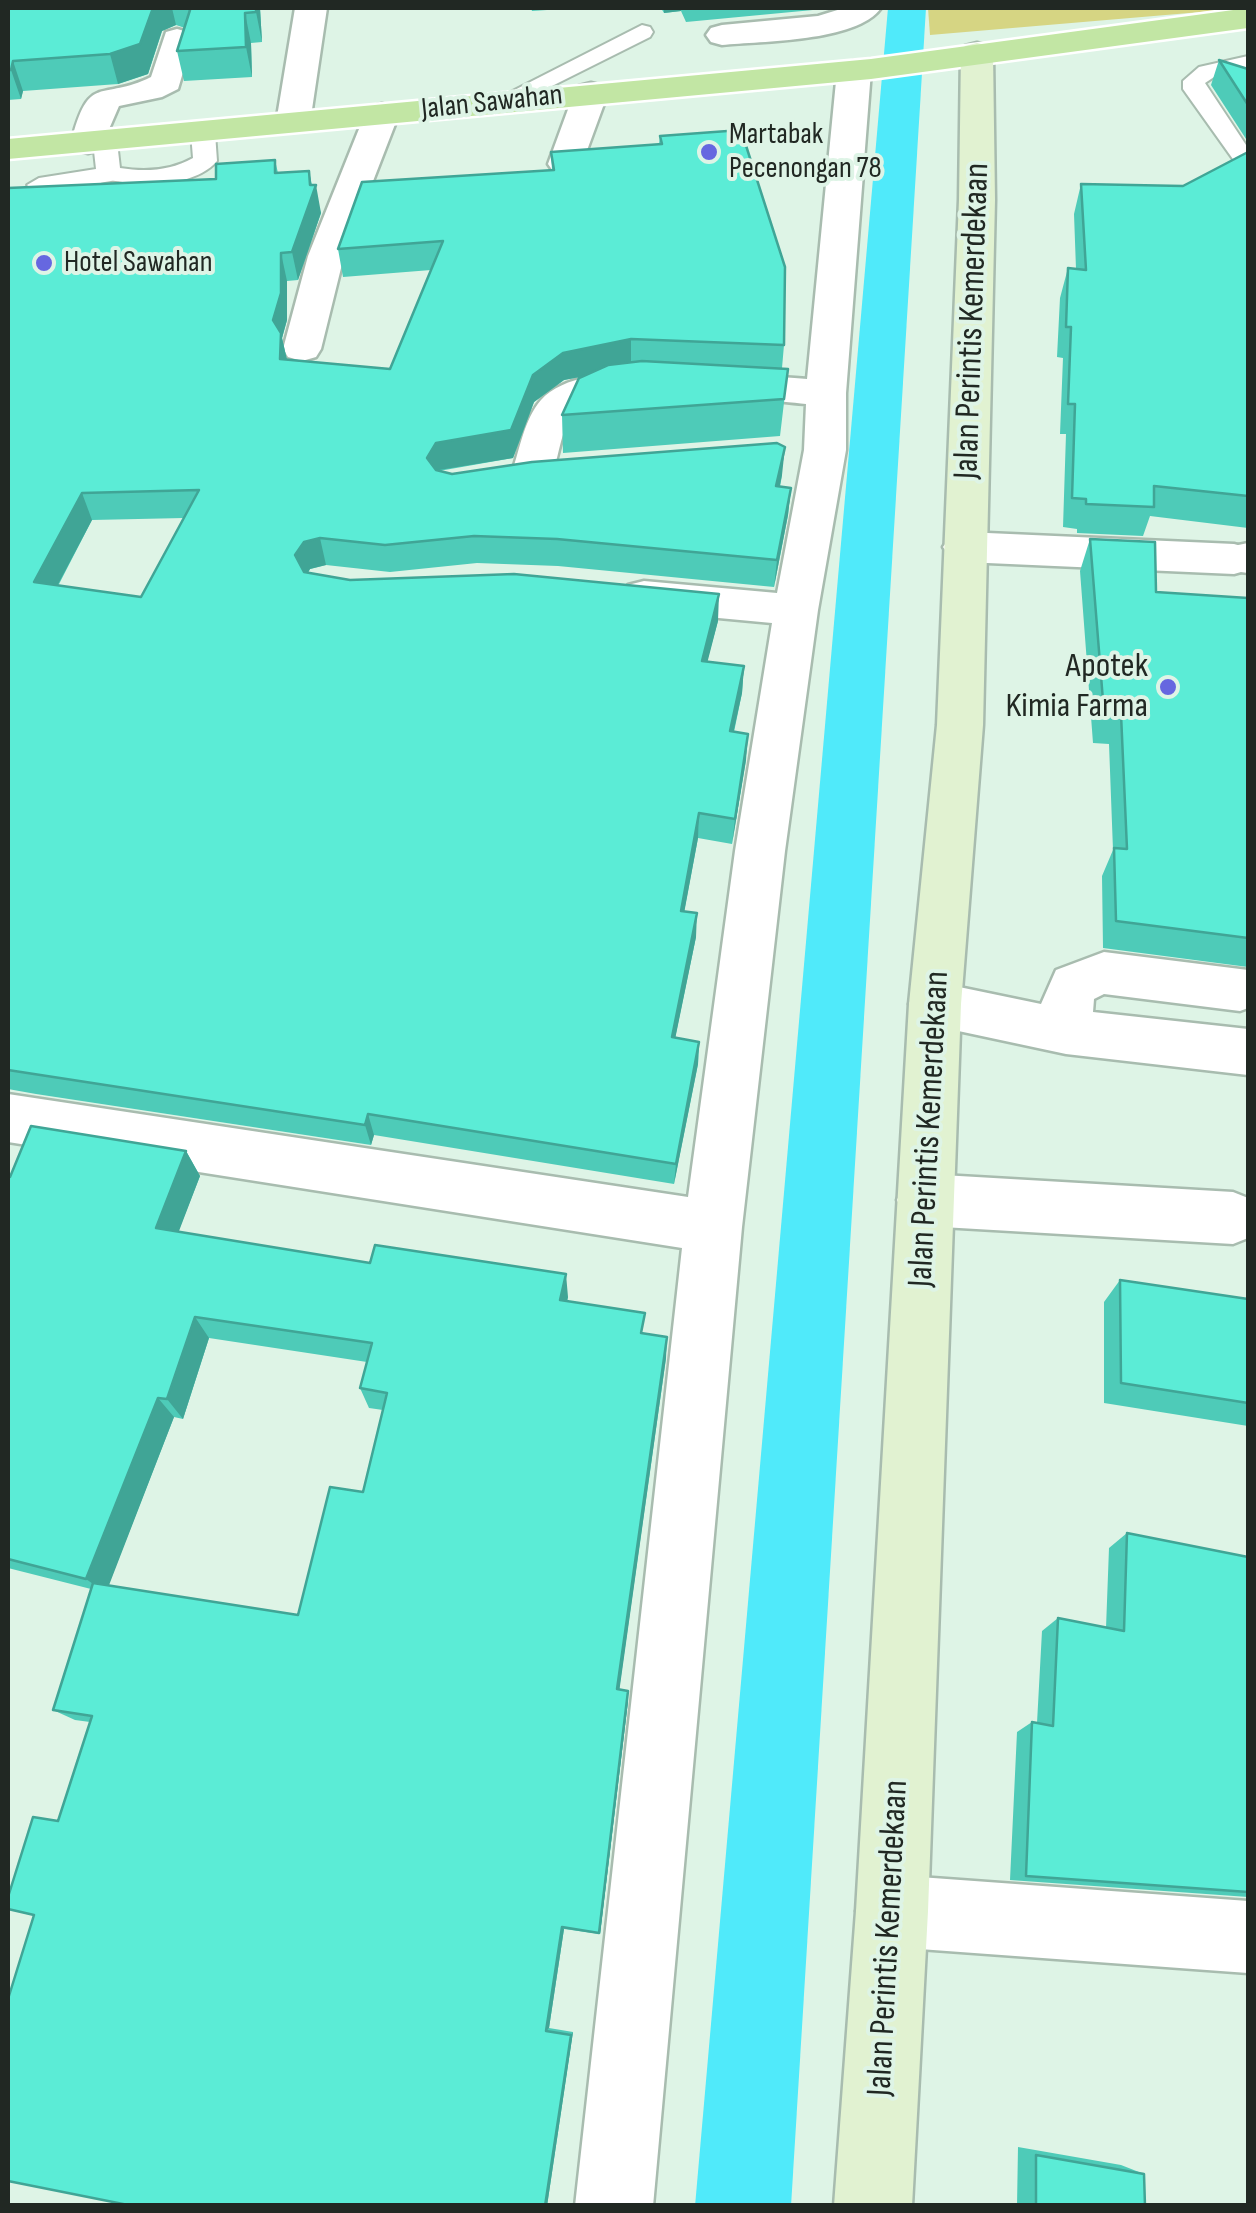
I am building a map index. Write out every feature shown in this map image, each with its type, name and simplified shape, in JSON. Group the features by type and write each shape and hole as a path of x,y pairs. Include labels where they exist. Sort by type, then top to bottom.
{"main road":[{"name":"Jalan Sawahan","path":"8,149 100,152 203,133 590,92 862,70 1248,18"},
{"name":"Jalan Perintis Kemerdekaan","path":"872,2206 892,1911 935,1004 960,725 978,200 966,55"}],"street":[{"path":"293,123 312,8"},
{"path":"722,35 764,19 832,22 858,15 866,8"},
{"path":"764,19 773,79"},
{"path":"100,152 94,109 103,100 150,90 166,82 177,39"},
{"path":"614,2206 714,1227 760,851 796,610 806,452 826,393 862,70"},
{"path":"565,164 590,92"},
{"path":"302,349 326,256 382,114"},
{"path":"533,473 556,408 575,392 600,384 633,382 826,393"},
{"path":"965,547 1241,559"},
{"path":"612,592 796,610"},
{"path":"1066,1032 1068,994 1074,984 1087,976 1104,973 1240,989"},
{"path":"935,1004 1066,1032 1248,1052"},
{"path":"8,1118 714,1227"},
{"path":"925,1200 1233,1218"},
{"path":"892,1911 1248,1937"}],"lane":[{"path":"502,102 642,32"},
{"path":"1243,157 1194,88 1194,81 1207,72 1248,63"},
{"path":"39,185 96,179 100,152"}],"shaded area":[{"path":"928,8 1248,8 930,35"}],"building":[{"path":"8,8 153,8 140,44 110,54 13,61 8,70"},
{"path":"188,8 256,8 256,12 245,13 246,47 177,51"},
{"path":"1219,60 1248,69 1248,105"},
{"path":"741,130 785,267 784,345 631,339 563,353 533,375 511,430 436,443 427,458 436,470 452,474 532,462 777,443 785,447 776,486 791,488 777,560 557,539 474,536 385,545 320,538 304,542 295,555 304,572 350,580 514,574 719,594 702,661 744,666 730,731 748,734 735,819 699,813 681,911 697,913 672,1037 699,1042 676,1164 368,1114 365,1125 8,1070 8,188 216,179 216,164 275,160 275,173 309,171 310,185 316,185 292,252 281,253 281,293 273,320 281,333 280,359 390,369 443,241 338,249 362,182 554,170 551,152 662,144 660,136","holes":["199,490 141,597 34,582 82,493"]},
{"path":"1248,152 1248,496 1154,486 1154,507 1086,504 1086,499 1072,498 1075,404 1068,404 1071,327 1066,327 1068,268 1086,270 1081,184 1183,186"},
{"path":"642,361 788,369 784,399 562,415 579,378 608,365"},
{"path":"1090,539 1155,542 1156,592 1248,598 1248,938 1116,921 1114,848 1127,849 1121,714 1104,713"},
{"path":"31,1126 186,1151 156,1228 370,1263 375,1245 566,1274 560,1300 645,1313 641,1333 667,1337 617,1689 628,1691 599,1933 562,1927 546,2031 571,2035 545,2206 133,2206 8,2181 8,1999 34,1915 8,1909 8,1897 33,1817 58,1821 92,1716 53,1710 93,1583 298,1615 330,1487 363,1492 387,1393 360,1388 372,1343 195,1317 167,1399 158,1398 86,1579 8,1559 8,1177"},
{"path":"1120,1280 1248,1299 1248,1403 1121,1383"},
{"path":"1127,1533 1248,1557 1248,1892 1026,1876 1032,1722 1053,1726 1058,1618 1124,1631"},
{"path":"1036,2155 1144,2174 1145,2206 1036,2206"}],"waterway":[{"path":"743,2206 907,8"}],"place":[{"name":"Martabak Pecenongan 78","path":"709,152"},
{"name":"Hotel Sawahan","path":"44,263"},
{"name":"Apotek Kimia Farma","path":"1168,687"}]}
